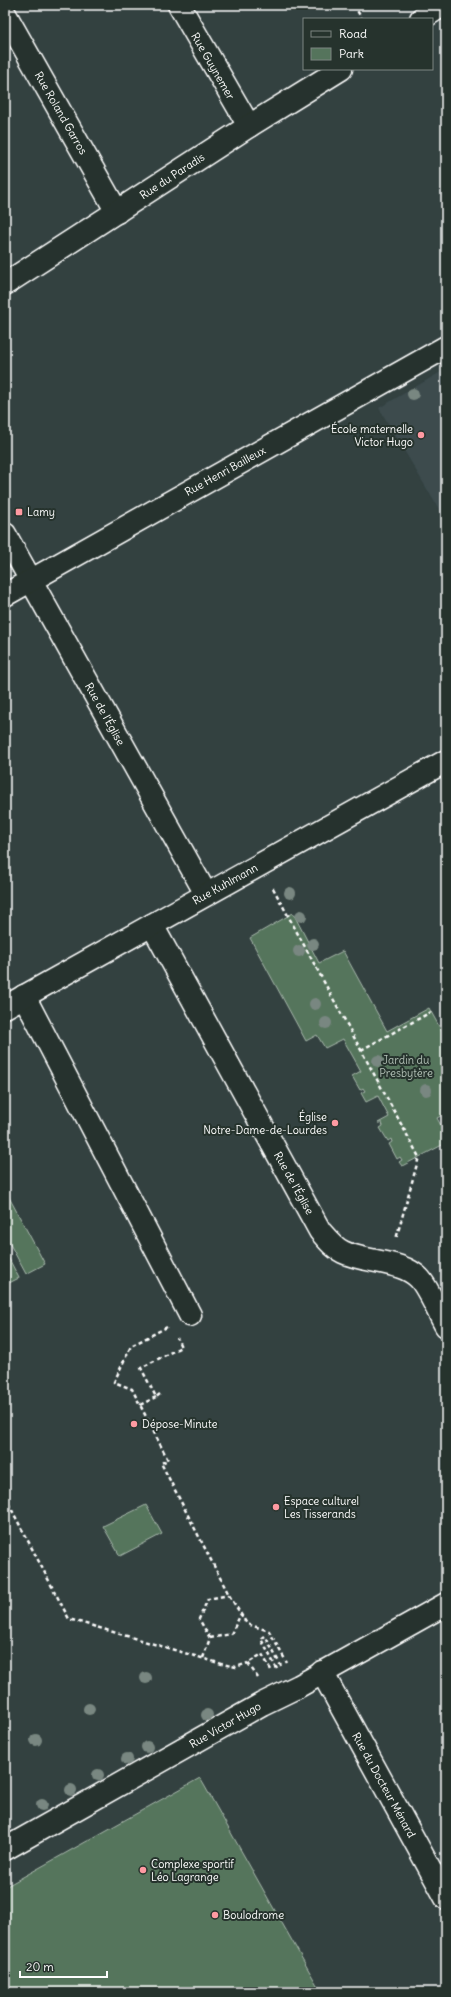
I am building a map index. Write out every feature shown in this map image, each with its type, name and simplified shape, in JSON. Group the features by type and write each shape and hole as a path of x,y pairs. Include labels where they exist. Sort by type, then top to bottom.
{"street":[{"name":"Rue Guynemer","path":"179,5 249,126"},
{"path":"422,18 443,5"},
{"name":"Rue Roland Garros","path":"5,14 117,212"},
{"name":"Rue du Paradis","path":"5,284 249,126 339,70"},
{"name":"Rue Henri Bailleux","path":"5,595 446,347"},
{"name":"Rue de l'Église","path":"5,534 206,894"},
{"name":"Rue Kuhlmann","path":"5,1007 446,760"},
{"name":"Rue de l'Église","path":"152,925 320,1231 342,1252 357,1258 389,1265 411,1272 419,1278 446,1326"},
{"path":"24,996 190,1315"},
{"name":"Rue Victor Hugo","path":"5,1850 446,1604"},
{"name":"Rue du Docteur Ménard","path":"322,1672 446,1898"}],"path":[{"path":"354,5 361,18"},
{"path":"270,884 419,1157 389,1265"},
{"path":"361,1050 431,1012"},
{"path":"5,1497 69,1619 236,1667 248,1663 262,1654 272,1672 277,1669 261,1639 265,1636 282,1667 287,1664 269,1631 247,1624 229,1595 161,1463 168,1460 132,1389 114,1382 131,1346 190,1315"},
{"path":"156,1397 141,1368 181,1347 170,1326"},
{"path":"140,1405 160,1394"},
{"path":"203,1658 210,1638 199,1619 208,1599 229,1595"},
{"path":"210,1638 231,1634 241,1614"},
{"path":"248,1663 258,1678 252,1681"}],"shaded area":[{"name":"École maternelle Victor Hugo","path":"446,369 446,521 379,408"}],"green space":[{"name":"Jardin du Presbytère","path":"293,913 319,963 343,951 387,1031 429,1008 446,1039 446,1113 437,1118 446,1135 446,1143 402,1166 399,1162 402,1160 400,1157 397,1159 389,1144 392,1142 391,1139 388,1141 380,1128 383,1126 382,1123 378,1123 389,1117 378,1096 366,1102 361,1093 365,1091 363,1088 360,1090 352,1076 361,1071 343,1039 325,1048 317,1035 306,1041 250,938"},
{"path":"5,1190 45,1264 26,1274 5,1235"},
{"path":"5,1251 19,1278 5,1285"},
{"path":"146,1505 162,1534 120,1556 103,1526"},
{"name":"Complexe sportif Léo Lagrange","path":"200,1778 321,1992 5,1992 5,1887"}],"place":[{"name":"École maternelle Victor Hugo","path":"421,435"},
{"name":"Lamy","path":"19,512"},
{"name":"Église Notre-Dame-de-Lourdes","path":"335,1123"},
{"name":"Dépose-Minute","path":"134,1424"},
{"name":"Espace culturel Les Tisserands","path":"276,1507"},
{"name":"Complexe sportif Léo Lagrange","path":"143,1870"},
{"name":"Boulodrome","path":"215,1915"}]}
